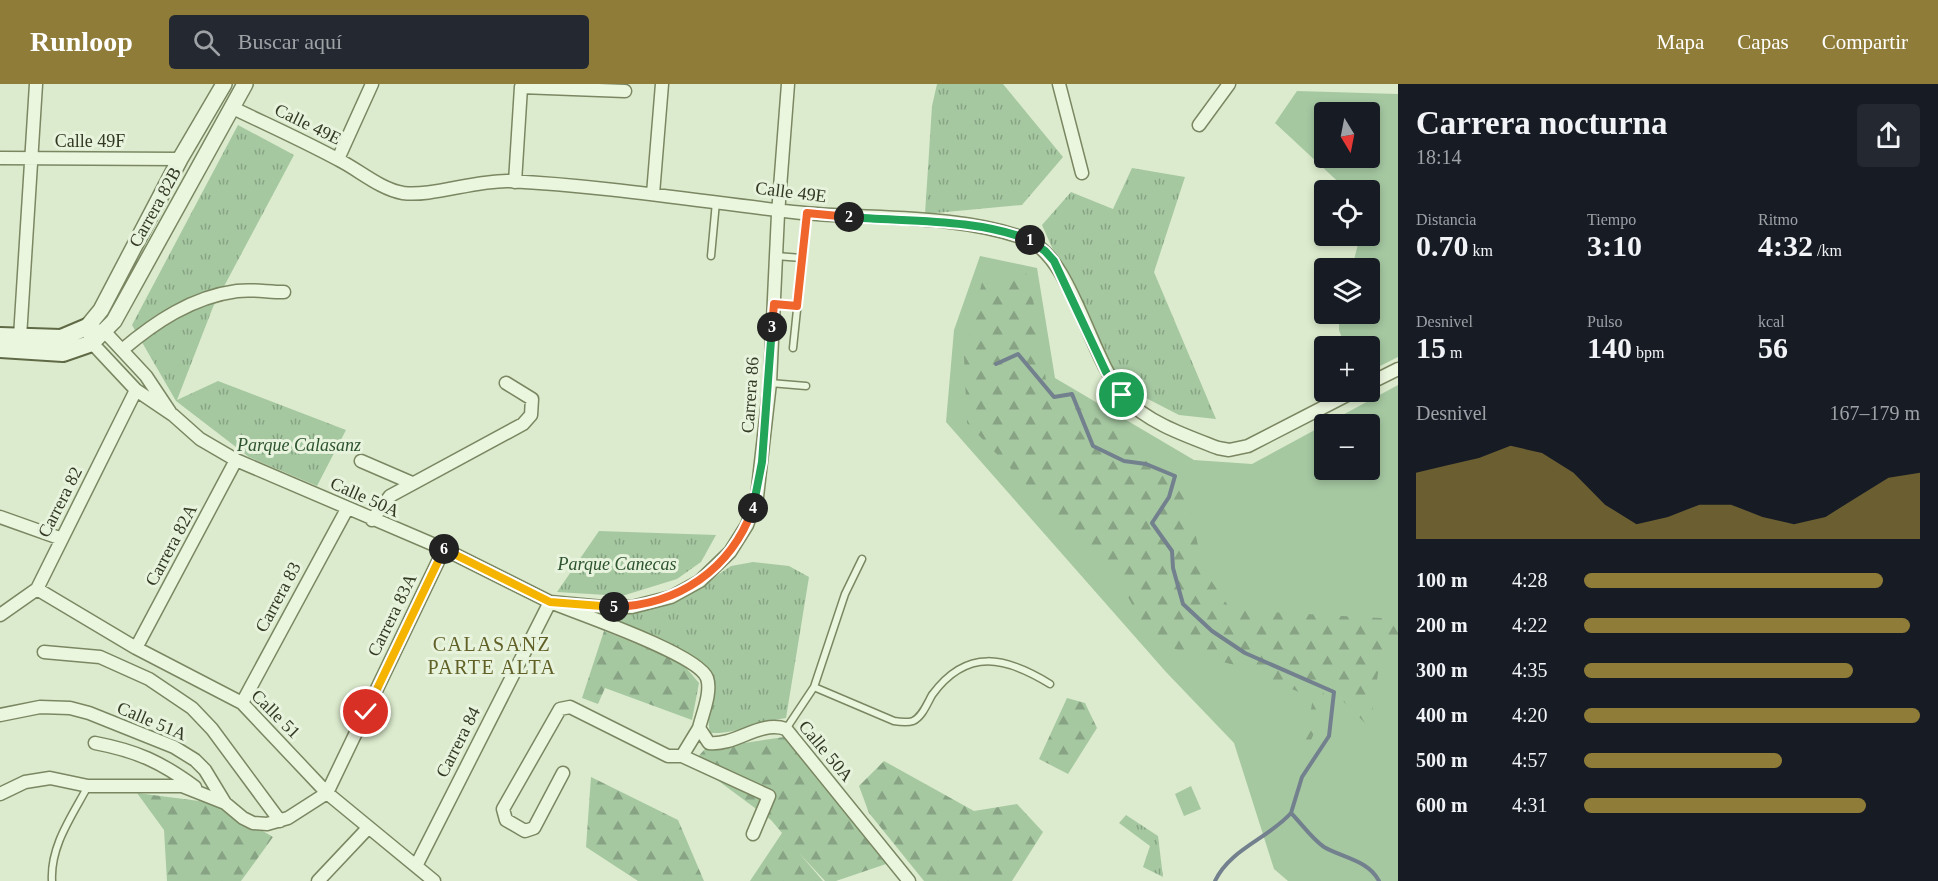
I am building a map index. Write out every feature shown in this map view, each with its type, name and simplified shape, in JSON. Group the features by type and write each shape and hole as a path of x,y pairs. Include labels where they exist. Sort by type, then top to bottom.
{"main road":[{"path":"0,336 82,339"},
{"path":"0,349 63,353 82,339"}],"street":[{"path":"20,337 36,84"},
{"name":"Carrera 82B","path":"82,339 105,332 120,311 245,84"},
{"path":"338,159 372,84"},
{"path":"653,194 662,84"},
{"name":"Carrera 86","path":"700,581 734,548 747,525 759,479 770,383 788,84"},
{"path":"1059,84 1082,173"},
{"path":"1199,125 1229,84"},
{"path":"515,182 521,85 625,91"},
{"name":"Carrera 82B","path":"82,339 101,310 219,88"},
{"name":"Calle 49E","path":"233,108 338,159 387,187 405,193 483,182 515,182 653,194 807,213 969,226 1002,231 1038,245 1054,261 1106,372 1122,395 1150,418 1218,448 1229,450 1248,446 1334,402"},
{"name":"Calle 49F","path":"0,158 180,159"},
{"path":"122,350 159,320 180,309 240,290 284,292"},
{"name":"Calle 50A","path":"105,332 146,376 172,416"},
{"name":"Calle 50A","path":"82,339 105,358 136,390 200,439 237,460 444,549 550,602 654,643 700,669 707,678 708,690 699,728 709,743 717,744 768,728 786,729 909,881"},
{"path":"1380,378 1398,369"},
{"path":"372,520 390,496 523,424 531,415 532,399 506,383"},
{"name":"Carrera 82","path":"0,615 37,589 136,390"},
{"name":"Carrera 82A","path":"136,648 237,460"},
{"path":"361,461 412,483"},
{"name":"Carrera 83","path":"242,703 347,509"},
{"path":"0,517 62,539"},
{"name":"Carrera 83A","path":"327,793 444,549"},
{"name":"Calle 50A","path":"550,602 632,607 671,597 700,581"},
{"name":"Calle 51","path":"37,589 136,648 242,703 327,793 434,881"},
{"name":"Carrera 84","path":"416,866 550,602"},
{"path":"44,652 100,657 149,679 192,708 212,729 280,821"},
{"name":"Calle 51A","path":"0,715 40,707 70,708 89,713 185,753 205,770 225,803 253,823 267,824 288,819 327,793"},
{"path":"562,773 534,828 525,831 506,820 503,809 556,713 564,707 570,707 668,756 682,756 769,796 753,834"},
{"path":"682,756 699,728"},
{"path":"95,744 129,749 172,770 201,791 225,803"},
{"path":"0,794 25,782 50,778 88,786 164,784 201,791"},
{"path":"318,881 368,828"}],"lane":[{"path":"711,256 716,202"},
{"path":"793,348 807,213"},
{"path":"776,256 802,258"},
{"path":"774,304 797,306"},
{"path":"770,383 806,386"},
{"path":"786,729 814,687 845,594 862,559"},
{"path":"814,687 894,721 906,723 919,717 945,679 962,666 991,662 1015,664 1050,684"},
{"path":"52,881 53,858 58,843 88,786"}],"green space":[{"path":"937,84 1003,84 1063,157 1022,205 925,214 932,106"},
{"path":"1297,91 1398,94 1398,357 1380,366 1380,336 1341,336 1339,324 1380,324 1380,258 1354,258 1358,246 1380,246 1380,180 1336,180 1323,168 1380,168 1380,102 1314,102 1314,159 1275,123"},
{"name":"Parque Calasanz","path":"238,125 294,155 213,307 177,400 218,381 346,430 317,486 249,457 176,401 132,325"},
{"path":"1132,168 1185,177 1154,272 1216,419 1179,415 1111,380 1042,225 1071,192 1113,209"},
{"path":"980,256 1037,268 1055,378 1194,460 1252,464 1314,430 1314,480 1380,480 1380,414 1344,414 1367,402 1380,402 1380,395 1398,385 1398,881 1288,881 1274,869 1234,743 1166,672 946,422 954,330"},
{"path":"1026,273 1038,320 1047,388 1108,425 1186,495 1204,570 1231,610 1398,619 1398,646 1378,673 1370,728 1323,681 1324,711 1302,760 1313,698 1238,666 1175,649 1142,623 1121,584 967,423 964,356 983,278"},
{"name":"Parque Canecas","path":"599,531 716,535 701,562 677,579 622,596 557,592"},
{"path":"753,562 789,566 809,577 786,718 729,732 710,733 712,681 710,672 676,648 602,616 680,600 731,566"},
{"path":"604,631 681,662 699,683 692,720 605,688 598,704 582,698"},
{"path":"1067,698 1085,703 1097,728 1068,774 1039,759"},
{"path":"784,737 886,864 836,881 825,881 799,853 823,881 750,881 782,833 771,820 693,762 705,749"},
{"path":"884,761 974,811 1017,804 1043,832 1012,881 924,881 869,813 859,786"},
{"path":"591,777 678,820 704,881 638,881 586,847"},
{"path":"1191,786 1201,809 1184,816 1175,794"},
{"path":"137,793 215,803 273,837 241,881 167,881 164,830"},
{"path":"1126,815 1158,836 1163,877 1143,867 1150,846 1119,823"}],"waterway":[{"path":"996,364 1018,354 1054,397 1072,394 1093,446 1124,461 1146,464 1175,476 1169,497 1152,523 1172,551 1173,568 1183,604 1212,631 1245,653 1334,692 1329,736 1302,777 1291,813 1320,844 1362,864 1379,881"},
{"path":"1215,881 1230,860 1272,830 1291,813"}],"district":[{"name":"CALASANZ PARTE ALTA","path":"492,656"}],"route":[{"path":"366,712 444,549 550,602 632,607 671,597 700,581 734,548 747,525 756,497 762,462 770,383 774,304 797,306 807,213 962,225 1002,231 1028,239 1038,245 1054,261 1110,380 1122,395"}]}
